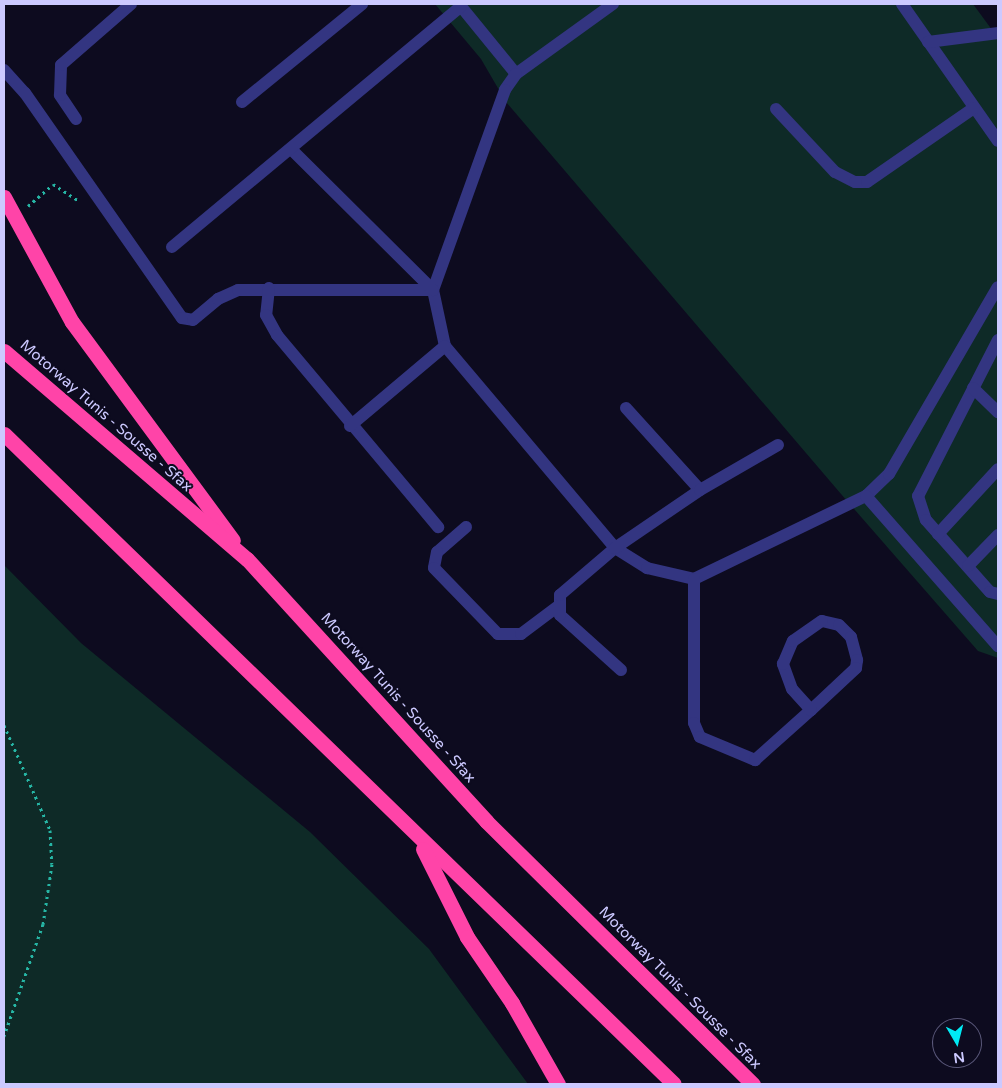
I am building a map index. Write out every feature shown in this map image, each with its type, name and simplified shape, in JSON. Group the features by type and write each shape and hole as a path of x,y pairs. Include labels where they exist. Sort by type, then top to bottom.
{"highway":[{"path":"4,197 72,322 247,559"},
{"name":"Motorway Tunis - Sousse - Sfax","path":"4,351 247,559 486,820 753,1084"},
{"path":"4,434 421,843 674,1084"},
{"path":"421,843 467,937 512,1003 558,1084"}],"street":[{"path":"76,119 60,95 61,65 132,4"},
{"path":"242,102 362,4"},
{"path":"613,4 516,74 496,112 433,290 445,346 615,548 647,568 694,579 866,496 889,474 998,287"},
{"path":"902,4 998,141"},
{"path":"172,246 292,150 460,5 516,74"},
{"path":"928,42 998,33"},
{"path":"4,70 25,93 182,318 198,317 228,293 269,288 433,290"},
{"path":"776,108 835,172 850,181 867,182 974,108"},
{"path":"292,150 433,290"},
{"path":"269,288 265,304 270,326 350,426 438,527"},
{"path":"998,340 918,496 921,513 938,534 990,592 998,594"},
{"path":"350,426 445,346"},
{"path":"973,388 995,404"},
{"path":"626,408 700,490"},
{"path":"466,527 437,552 434,568 498,634 521,634 557,607 565,590 615,548 700,490 778,445"},
{"path":"938,534 998,469"},
{"path":"866,496 998,646"},
{"path":"968,566 998,535"},
{"path":"694,579 694,723 700,737 755,760 811,710 856,668 858,660 852,637 831,622 814,623 786,652 785,677 811,710"},
{"path":"557,607 566,621 621,670"}],"path":[{"path":"25,209 49,185 60,187"},
{"path":"4,725 50,830 52,864 43,924 4,1036"}],"green space":[{"path":"435,4 973,4 998,38 998,658 978,651 841,494 506,102 481,59"},
{"path":"4,565 81,643 310,832 429,949 528,1084 4,1084"}]}
